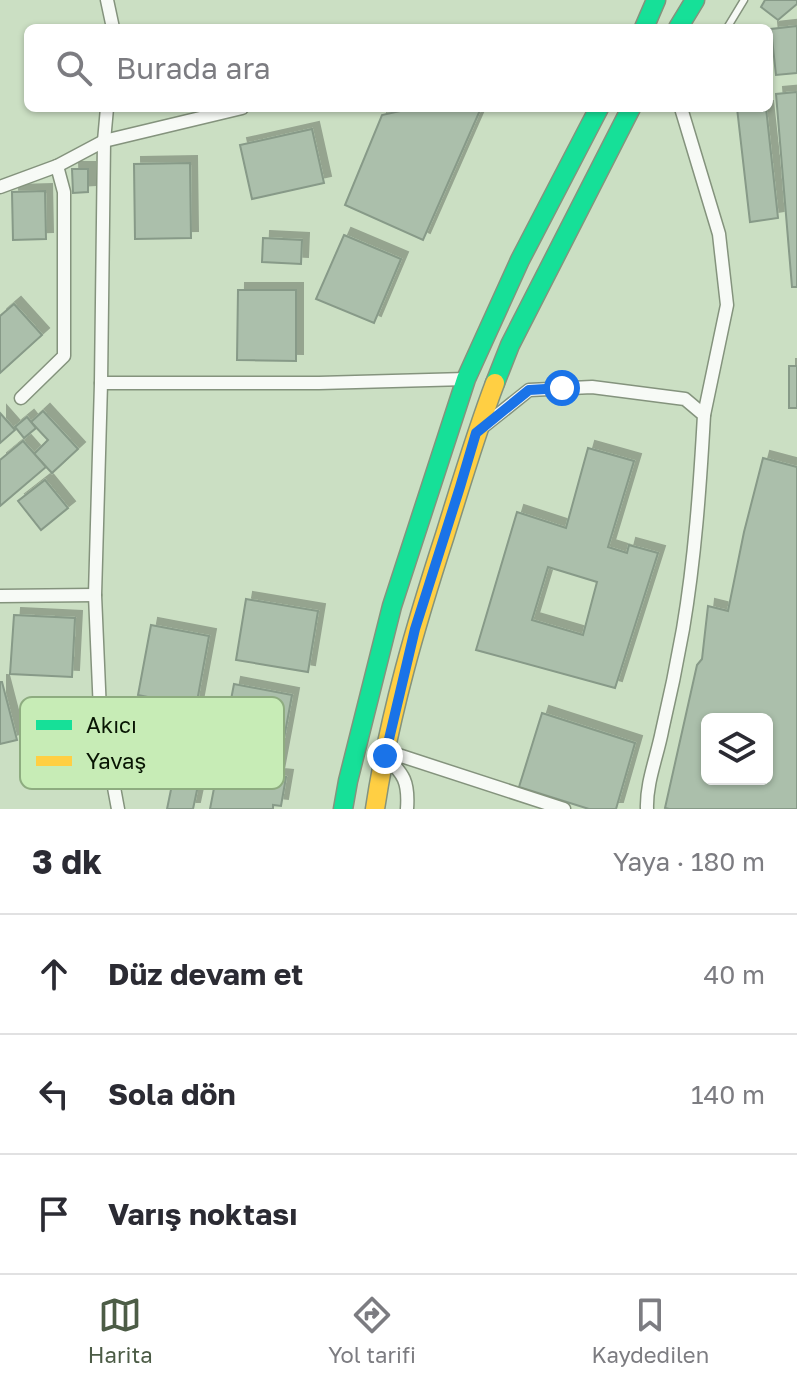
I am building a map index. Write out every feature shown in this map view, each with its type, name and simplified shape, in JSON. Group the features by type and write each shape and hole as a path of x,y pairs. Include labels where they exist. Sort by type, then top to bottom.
{"main road":[{"path":"646,24 656,0"},
{"path":"680,24 695,0"},
{"path":"343,809 392,606 466,379 520,260 597,112"},
{"path":"375,809 415,629 476,433 510,345 629,112"}],"street":[{"path":"107,0 112,24"},
{"path":"99,697 95,595 107,112"},
{"path":"0,187 57,166 104,141 225,112"},
{"path":"647,809 647,795 683,629 701,480 704,415 727,305 719,234 682,112"},
{"path":"21,398 64,356 64,192 57,166"},
{"path":"101,383 466,379"},
{"path":"476,433 529,390 592,387 685,399 704,415"},
{"path":"0,596 95,595"},
{"path":"386,754 402,771 407,786 407,809"},
{"path":"386,754 564,809"},
{"path":"114,789 118,809"}],"lane":[{"path":"729,24 744,0"}],"building":[{"path":"765,0 797,0 797,4 778,20 761,7"},
{"path":"797,26 797,73 776,75 773,29"},
{"path":"797,92 797,287 792,287 776,94"},
{"path":"396,112 479,112 423,240 345,205 382,115"},
{"path":"737,112 766,112 778,218 750,222"},
{"path":"312,129 324,183 252,199 240,145"},
{"path":"190,163 191,238 135,239 134,164"},
{"path":"72,169 88,169 88,192 73,193"},
{"path":"45,191 46,239 13,240 12,192"},
{"path":"344,235 401,259 374,323 316,299"},
{"path":"263,238 302,240 301,264 262,262"},
{"path":"238,290 296,290 296,361 237,360"},
{"path":"14,304 42,335 0,373 0,316"},
{"path":"789,366 797,366 797,408 789,408"},
{"path":"43,411 78,449 52,473 34,454 48,440 31,422"},
{"path":"0,413 15,430 0,443"},
{"path":"27,417 36,428 24,438 15,427"},
{"path":"23,441 46,467 0,506 0,460"},
{"path":"588,448 634,461 608,547 627,553 629,545 658,553 615,688 476,650 517,512 566,528","holes":["548,567 597,582 583,635 532,620"]},
{"path":"763,458 797,467 797,809 665,808 697,665 702,659 708,606 728,611"},
{"path":"45,480 68,508 41,530 18,501"},
{"path":"246,599 318,611 308,672 236,660"},
{"path":"14,615 75,618 72,677 10,674"},
{"path":"151,625 209,636 198,697 138,695"},
{"path":"0,682 17,740 0,744"},
{"path":"234,684 292,695 284,738 284,697 232,697"},
{"path":"542,713 635,743 616,809 589,809 519,787"},
{"path":"171,789 197,789 193,809 167,809"},
{"path":"214,789 284,789 281,806 273,805 273,809 210,809"}],"traffic: fast":[{"path":"646,24 656,0"},
{"path":"680,24 695,0"},
{"path":"343,809 392,606 466,379 520,260 597,112"},
{"path":"495,383 510,345 629,112"}],"traffic: slow":[{"path":"375,809 388,739 414,636 495,383"}],"route":[{"path":"385,756 415,629 476,433 529,390 562,388"}]}
